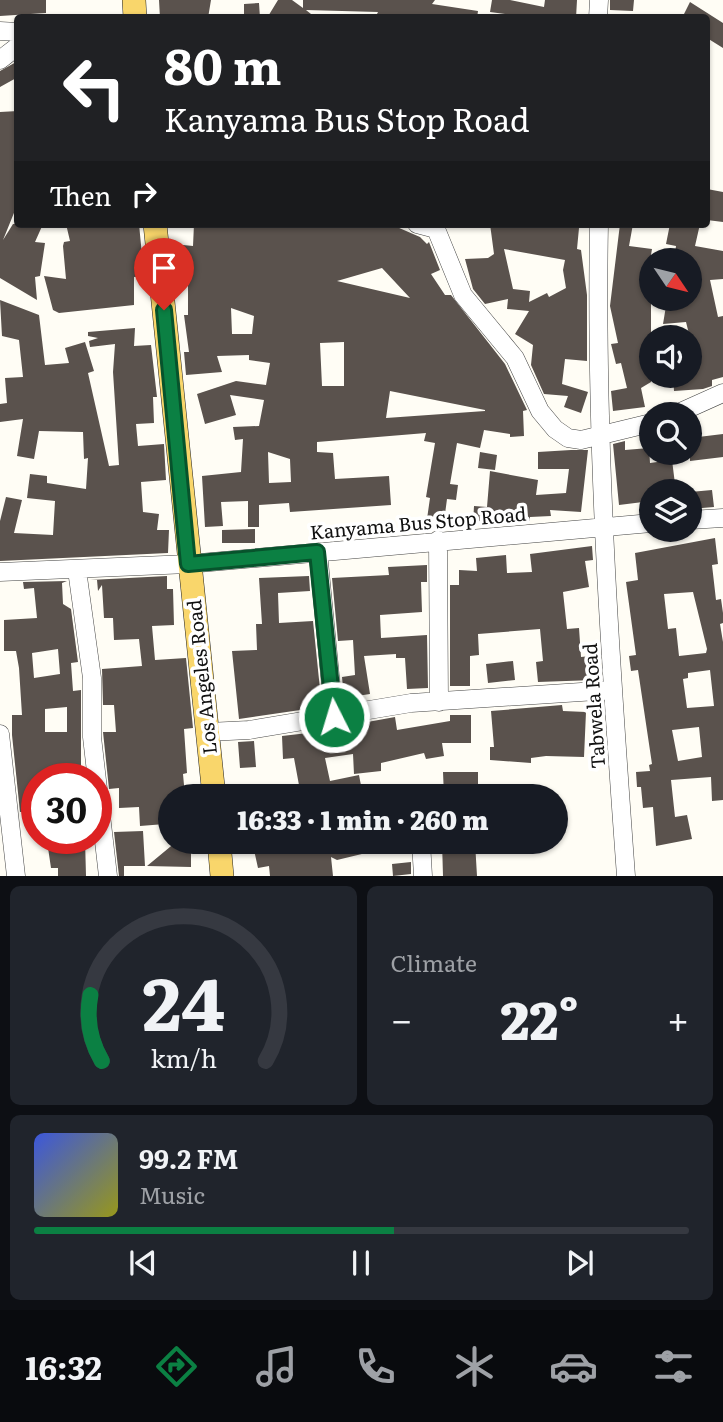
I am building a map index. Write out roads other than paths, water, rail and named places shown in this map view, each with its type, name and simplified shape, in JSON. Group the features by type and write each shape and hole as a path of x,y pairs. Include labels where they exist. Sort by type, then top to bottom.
{"main road":[{"name":"Los Angeles Road","path":"158,228 188,564 213,784"},
{"path":"220,854 222,876"}],"street":[{"path":"0,60 14,49"},
{"path":"432,228 436,229 463,295 515,358 545,418 568,438 581,440 639,426"},
{"name":"Tabwela Road","path":"599,228 598,436 612,690 626,876"},
{"path":"702,402 723,393"},
{"path":"702,519 723,518"},
{"name":"Kanyama Bus Stop Road","path":"0,572 188,564 438,540 602,530 639,525"},
{"path":"438,540 439,702"},
{"path":"317,552 334,717"},
{"path":"77,570 92,678 92,737 108,876"},
{"path":"208,732 249,730 334,717 378,706 612,690"},
{"path":"0,734 16,876"},
{"path":"422,854 423,876"}]}
